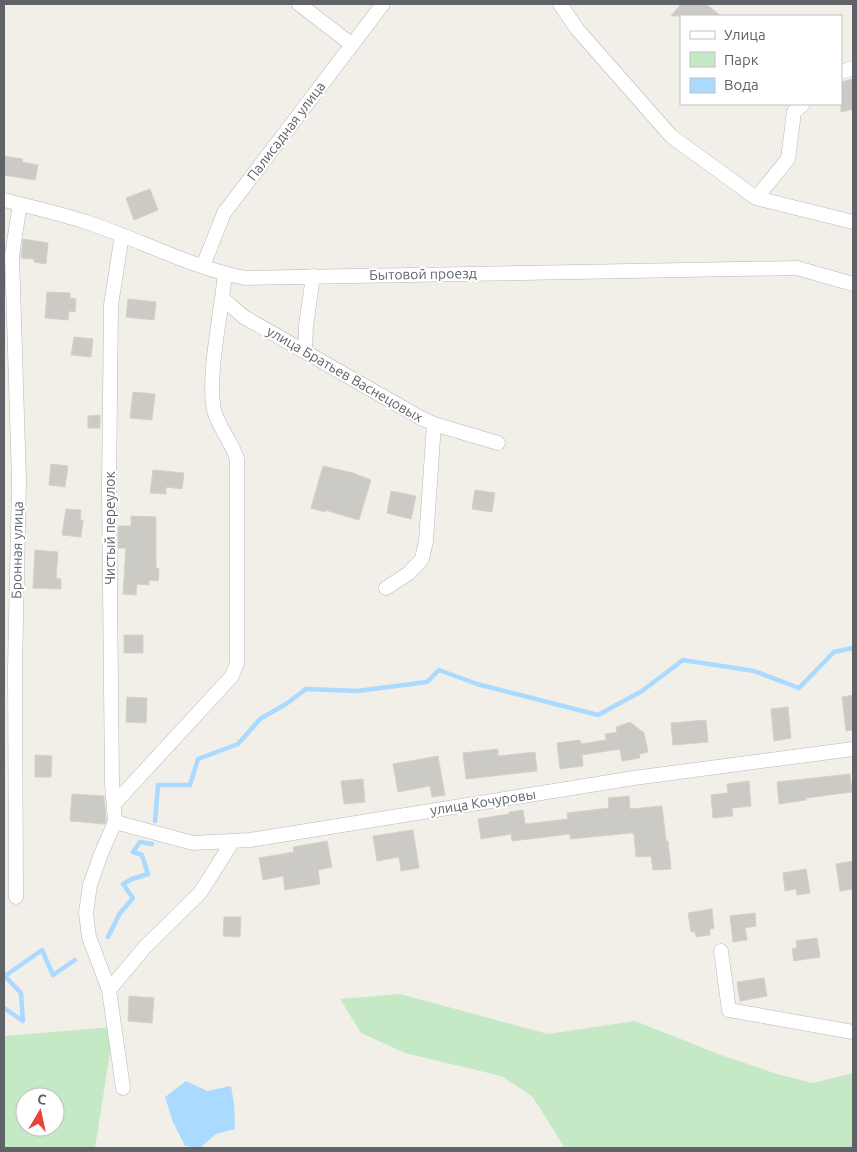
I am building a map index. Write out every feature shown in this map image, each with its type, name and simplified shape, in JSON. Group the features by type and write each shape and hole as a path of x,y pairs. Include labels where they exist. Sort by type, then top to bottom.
{"street":[{"path":"299,4 351,44"},
{"name":"Палисадная улица","path":"203,266 224,213 382,4"},
{"path":"560,4 577,29 671,136 756,198 853,222"},
{"path":"756,198 788,159 794,112 802,105"},
{"name":"Бытовой проезд","path":"4,200 85,221 225,274 245,278 798,268 853,284"},
{"name":"Бронная улица","path":"16,897 15,670 19,480 12,254 20,204"},
{"name":"Чистый переулок","path":"115,822 112,783 111,305 122,235"},
{"path":"114,803 232,676 237,663 237,459 234,447 215,412 213,400 213,380 225,274"},
{"path":"305,351 306,326 313,276"},
{"name":"улица Братьев Васнецовых","path":"222,298 244,317 434,424 498,444"},
{"path":"386,588 409,573 422,559 426,541 434,424"},
{"name":"улица Кочуровы","path":"115,822 193,843 250,840 634,778 853,749"},
{"path":"115,822 100,854 90,885 86,913 89,937 109,990 123,1088"},
{"path":"109,990 145,947 200,893 233,841"},
{"path":"721,951 729,1010 853,1032"}],"green space":[{"path":"400,994 548,1034 635,1021 721,1055 777,1074 813,1083 853,1073 853,1148 565,1148 532,1096 501,1076 405,1053 361,1033 340,999"},
{"path":"114,1027 95,1148 4,1148 4,1036"}],"water":[{"path":"186,1081 207,1091 231,1086 235,1129 216,1134 200,1148 185,1146 173,1122 165,1097"}],"building":[{"path":"681,4 706,4 720,15 680,15 671,16"},
{"path":"853,79 853,109 841,112 842,105 842,82"},
{"path":"4,156 23,159 22,162 38,165 35,180 4,175"},
{"path":"150,189 158,210 134,220 126,198"},
{"path":"23,239 48,243 46,264 34,262 34,259 21,258"},
{"path":"47,292 70,293 70,298 76,299 75,312 69,311 68,320 45,318"},
{"path":"128,299 156,302 154,320 126,317"},
{"path":"74,337 93,339 91,357 71,355"},
{"path":"133,392 155,394 152,420 130,418"},
{"path":"100,415 100,428 88,428 88,416"},
{"path":"51,464 68,466 65,487 49,485"},
{"path":"323,466 353,473 371,480 359,520 311,508"},
{"path":"153,470 184,473 182,489 166,487 166,494 150,493"},
{"path":"475,490 495,493 492,512 472,509"},
{"path":"391,491 416,496 411,519 387,513"},
{"path":"66,509 81,510 80,520 83,520 81,537 62,535"},
{"path":"131,516 156,517 156,568 159,569 158,581 149,580 149,585 137,584 136,595 123,594 126,548 118,548 118,526 131,526"},
{"path":"35,550 58,552 56,578 61,579 61,589 33,588"},
{"path":"124,635 143,635 143,653 124,653"},
{"path":"853,695 853,730 846,731 842,697"},
{"path":"127,697 147,698 146,723 126,722"},
{"path":"788,707 791,738 774,741 771,709"},
{"path":"706,720 708,742 673,745 671,723"},
{"path":"630,722 644,733 648,752 639,754 640,758 622,761 620,749 582,755 583,766 560,769 557,743 580,740 581,744 606,740 605,734 617,732 616,727"},
{"path":"498,749 498,756 535,752 537,771 466,779 463,753"},
{"path":"35,755 52,756 51,777 35,777"},
{"path":"438,756 445,795 432,797 430,786 398,792 393,764"},
{"path":"850,774 852,792 806,798 806,800 779,804 777,782"},
{"path":"363,779 365,802 344,804 341,781"},
{"path":"749,781 751,806 732,808 733,816 713,818 711,795 728,793 727,784"},
{"path":"72,794 104,796 105,824 70,821"},
{"path":"629,796 630,809 662,806 671,869 653,870 651,856 636,857 634,834 631,833 570,839 570,834 512,841 511,834 481,839 478,819 523,810 525,824 568,819 567,813 609,808 608,798"},
{"path":"413,830 419,868 401,871 399,857 377,861 373,836"},
{"path":"327,841 332,867 318,870 320,884 285,890 283,876 263,880 259,858 294,852 293,847"},
{"path":"853,861 853,889 840,891 836,864"},
{"path":"806,869 810,893 797,895 796,889 785,891 783,873"},
{"path":"712,909 714,928 710,929 710,935 696,937 695,932 691,932 688,913"},
{"path":"755,913 756,926 745,928 747,940 733,942 730,916"},
{"path":"224,917 241,917 240,937 223,936"},
{"path":"817,938 820,957 794,961 792,949 797,948 796,941"},
{"path":"764,978 767,996 740,1001 737,982"},
{"path":"129,996 154,998 152,1023 128,1021"}],"waterway":[{"path":"155,821 158,785 190,785 198,759 238,744 260,719 286,704 306,689 357,691 427,682 439,670 477,684 598,715 642,691 683,660 754,671 799,688 834,652 853,648"},
{"path":"108,937 120,913 133,898 123,884 148,874 142,855 133,852 140,842 152,844"},
{"path":"4,1008 23,1021 21,993 5,976 42,950 53,975 75,960"}]}
